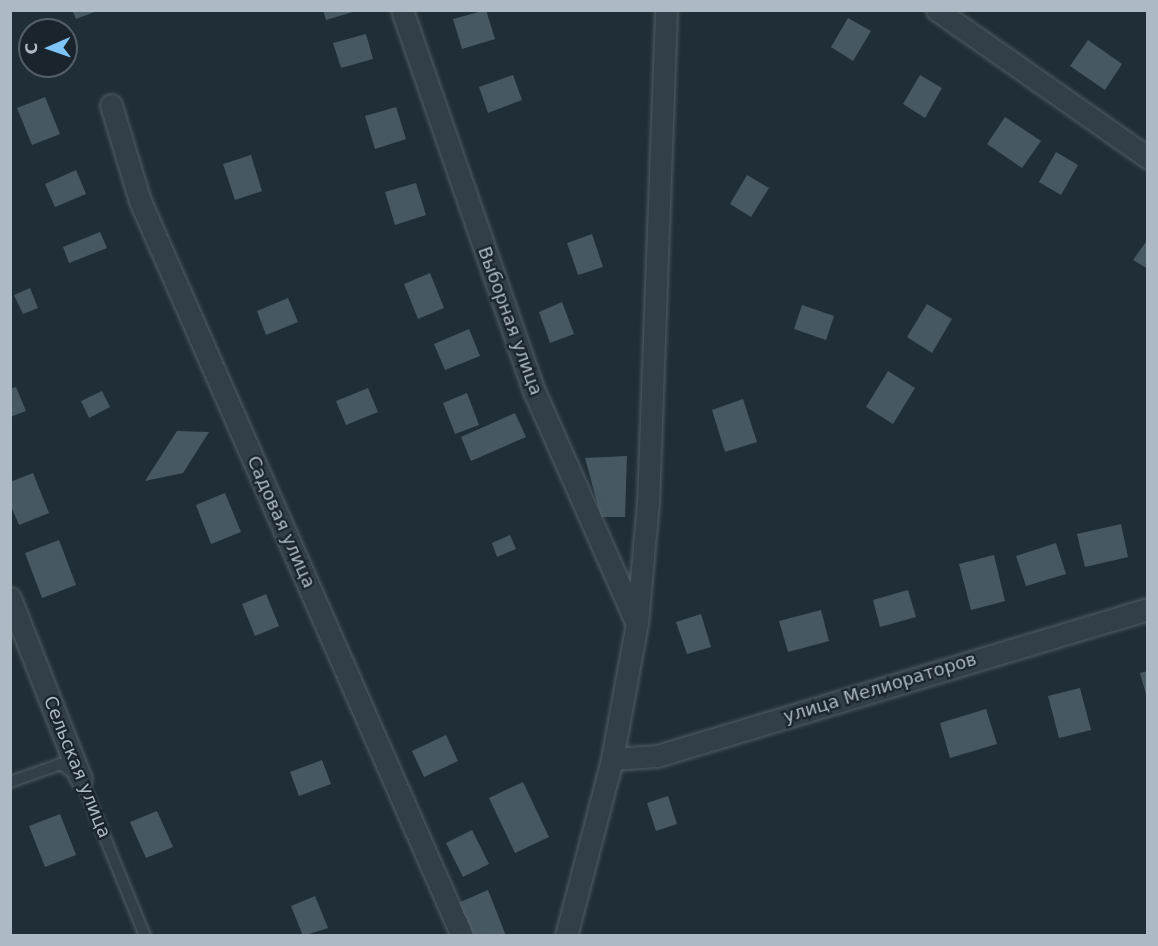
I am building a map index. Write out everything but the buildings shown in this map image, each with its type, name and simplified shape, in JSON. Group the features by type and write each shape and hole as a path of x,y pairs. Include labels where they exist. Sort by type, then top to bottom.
{"street":[{"name":"Выборная улица","path":"402,10 535,393 637,623"},
{"path":"566,936 612,759 637,623 648,503 666,10"},
{"path":"937,10 1148,158"},
{"name":"Садовая улица","path":"111,105 140,201 462,936"},
{"name":"Сельская улица","path":"10,598 81,779"},
{"name":"улица Мелиораторов","path":"612,759 657,756 1148,609"}],"lane":[{"path":"10,782 61,764 81,779"},
{"name":"Сельская улица","path":"81,779 146,936"}]}
